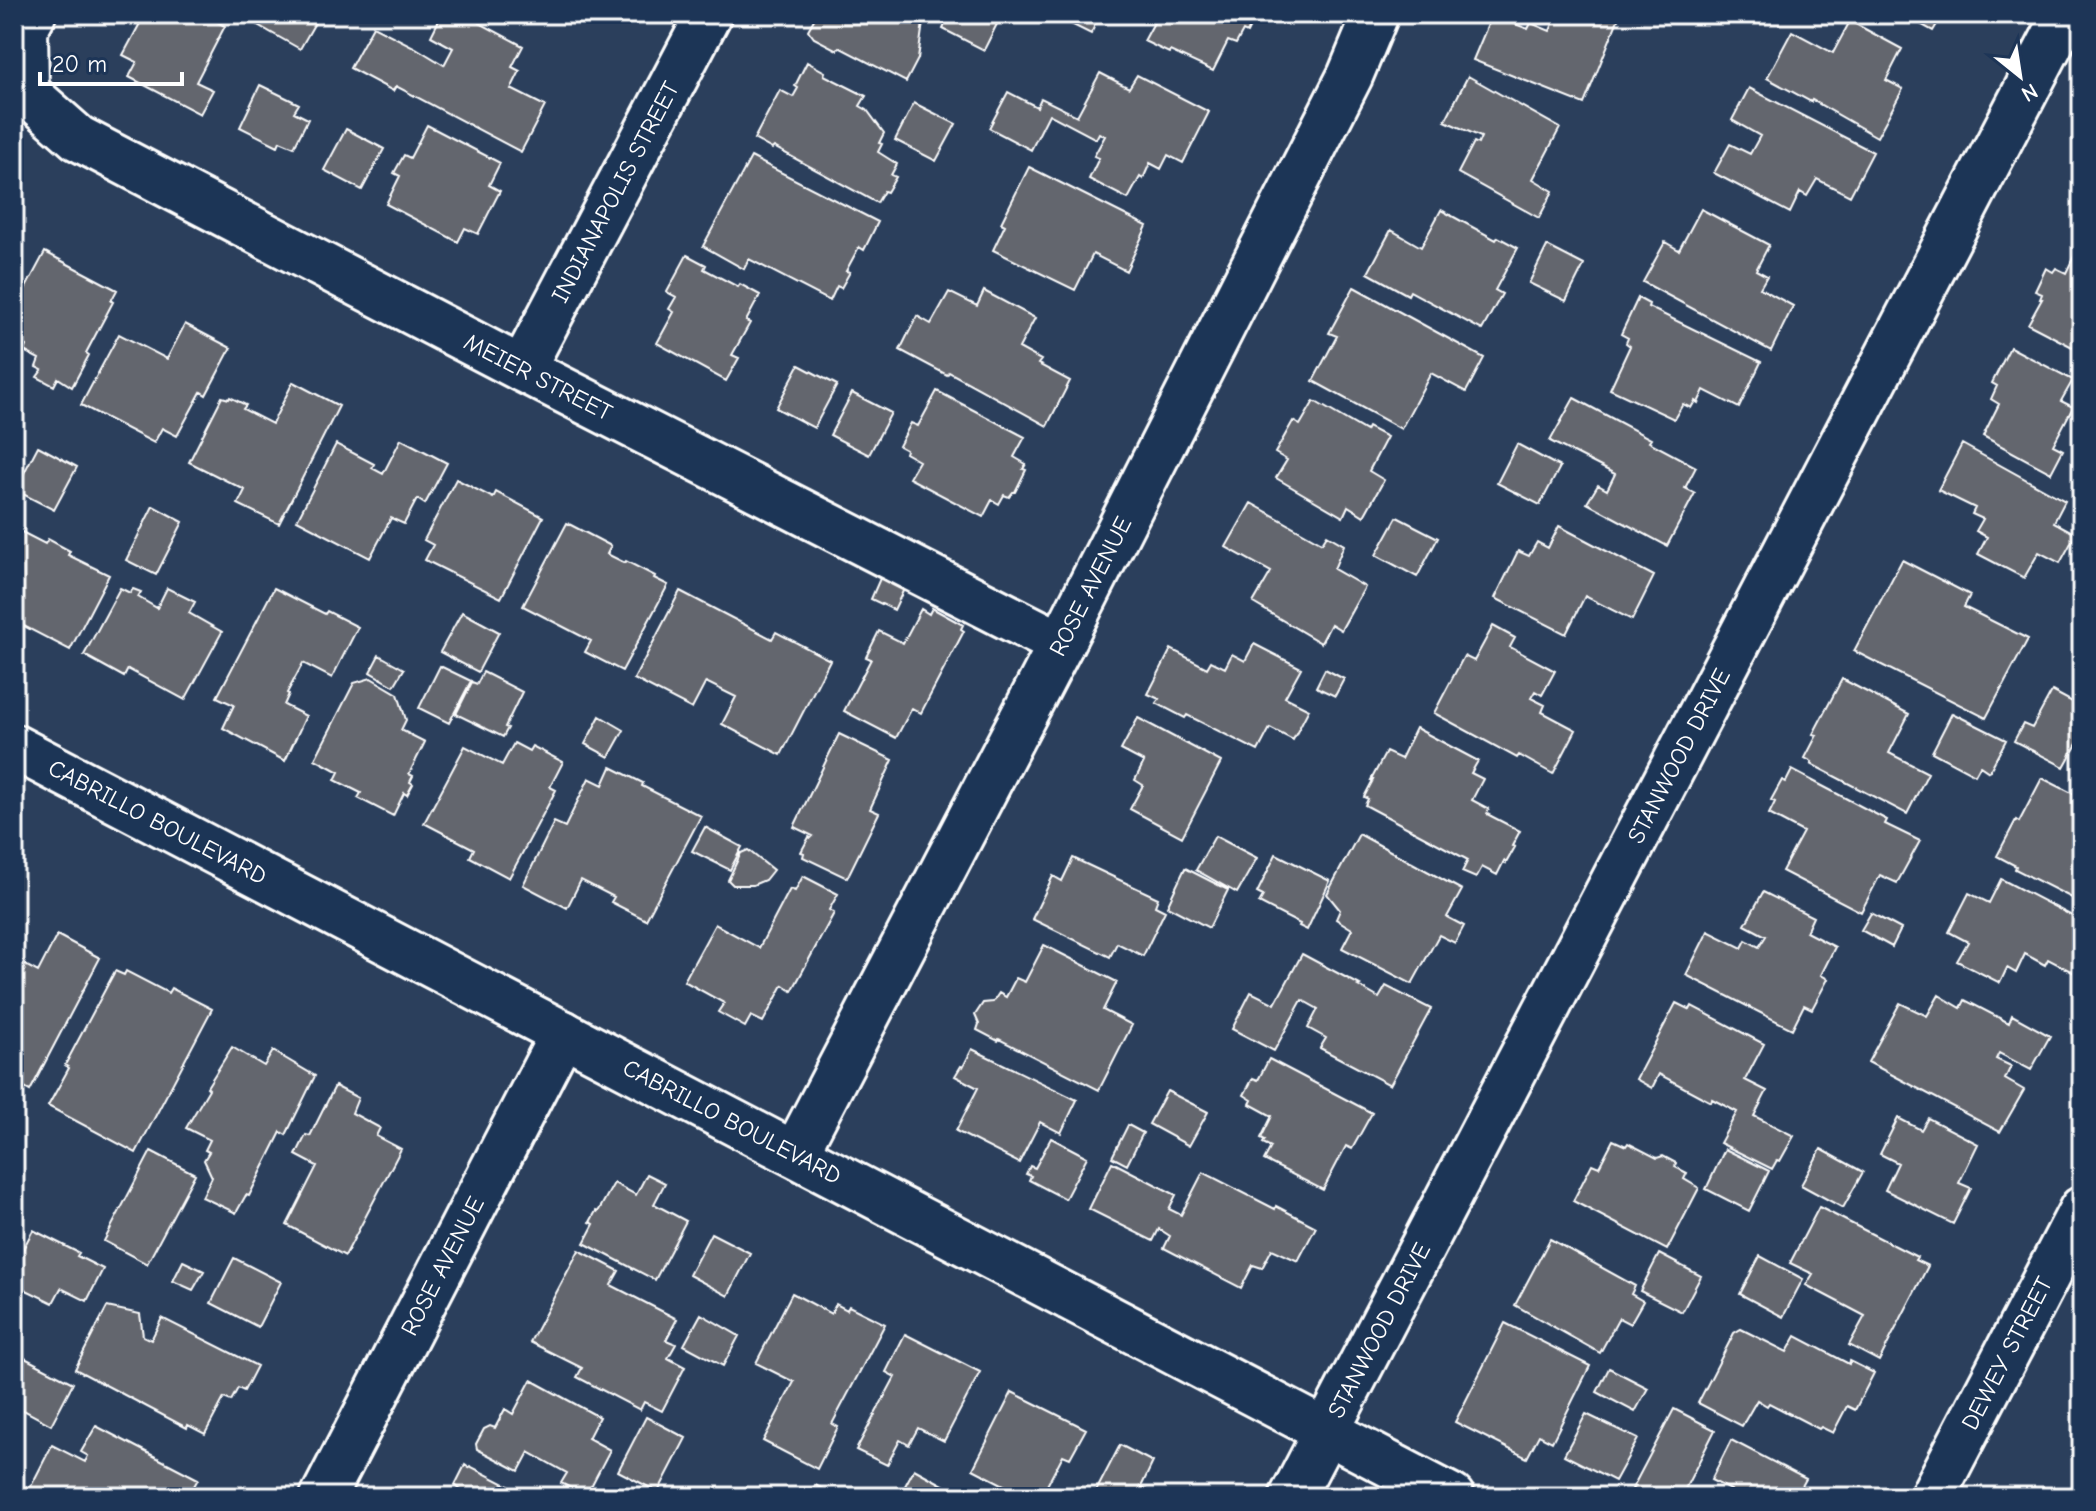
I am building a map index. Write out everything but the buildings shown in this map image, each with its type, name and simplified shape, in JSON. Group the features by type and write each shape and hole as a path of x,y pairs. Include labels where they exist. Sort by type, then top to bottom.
{"street":[{"name":"MEIER STREET","path":"33,14 25,29 26,92 78,138 1061,644"},
{"name":"INDIANAPOLIS STREET","path":"522,369 709,14"},
{"name":"ROSE AVENUE","path":"795,1154 1061,644 1350,76 1376,14"},
{"name":"STANWOOD DRIVE","path":"1292,1497 2066,14"},
{"name":"CABRILLO BOULEVARD","path":"14,747 1452,1497"},
{"name":"ROSE AVENUE","path":"323,1497 563,1033"},
{"name":"DEWEY STREET","path":"1932,1497 2082,1209"}]}
